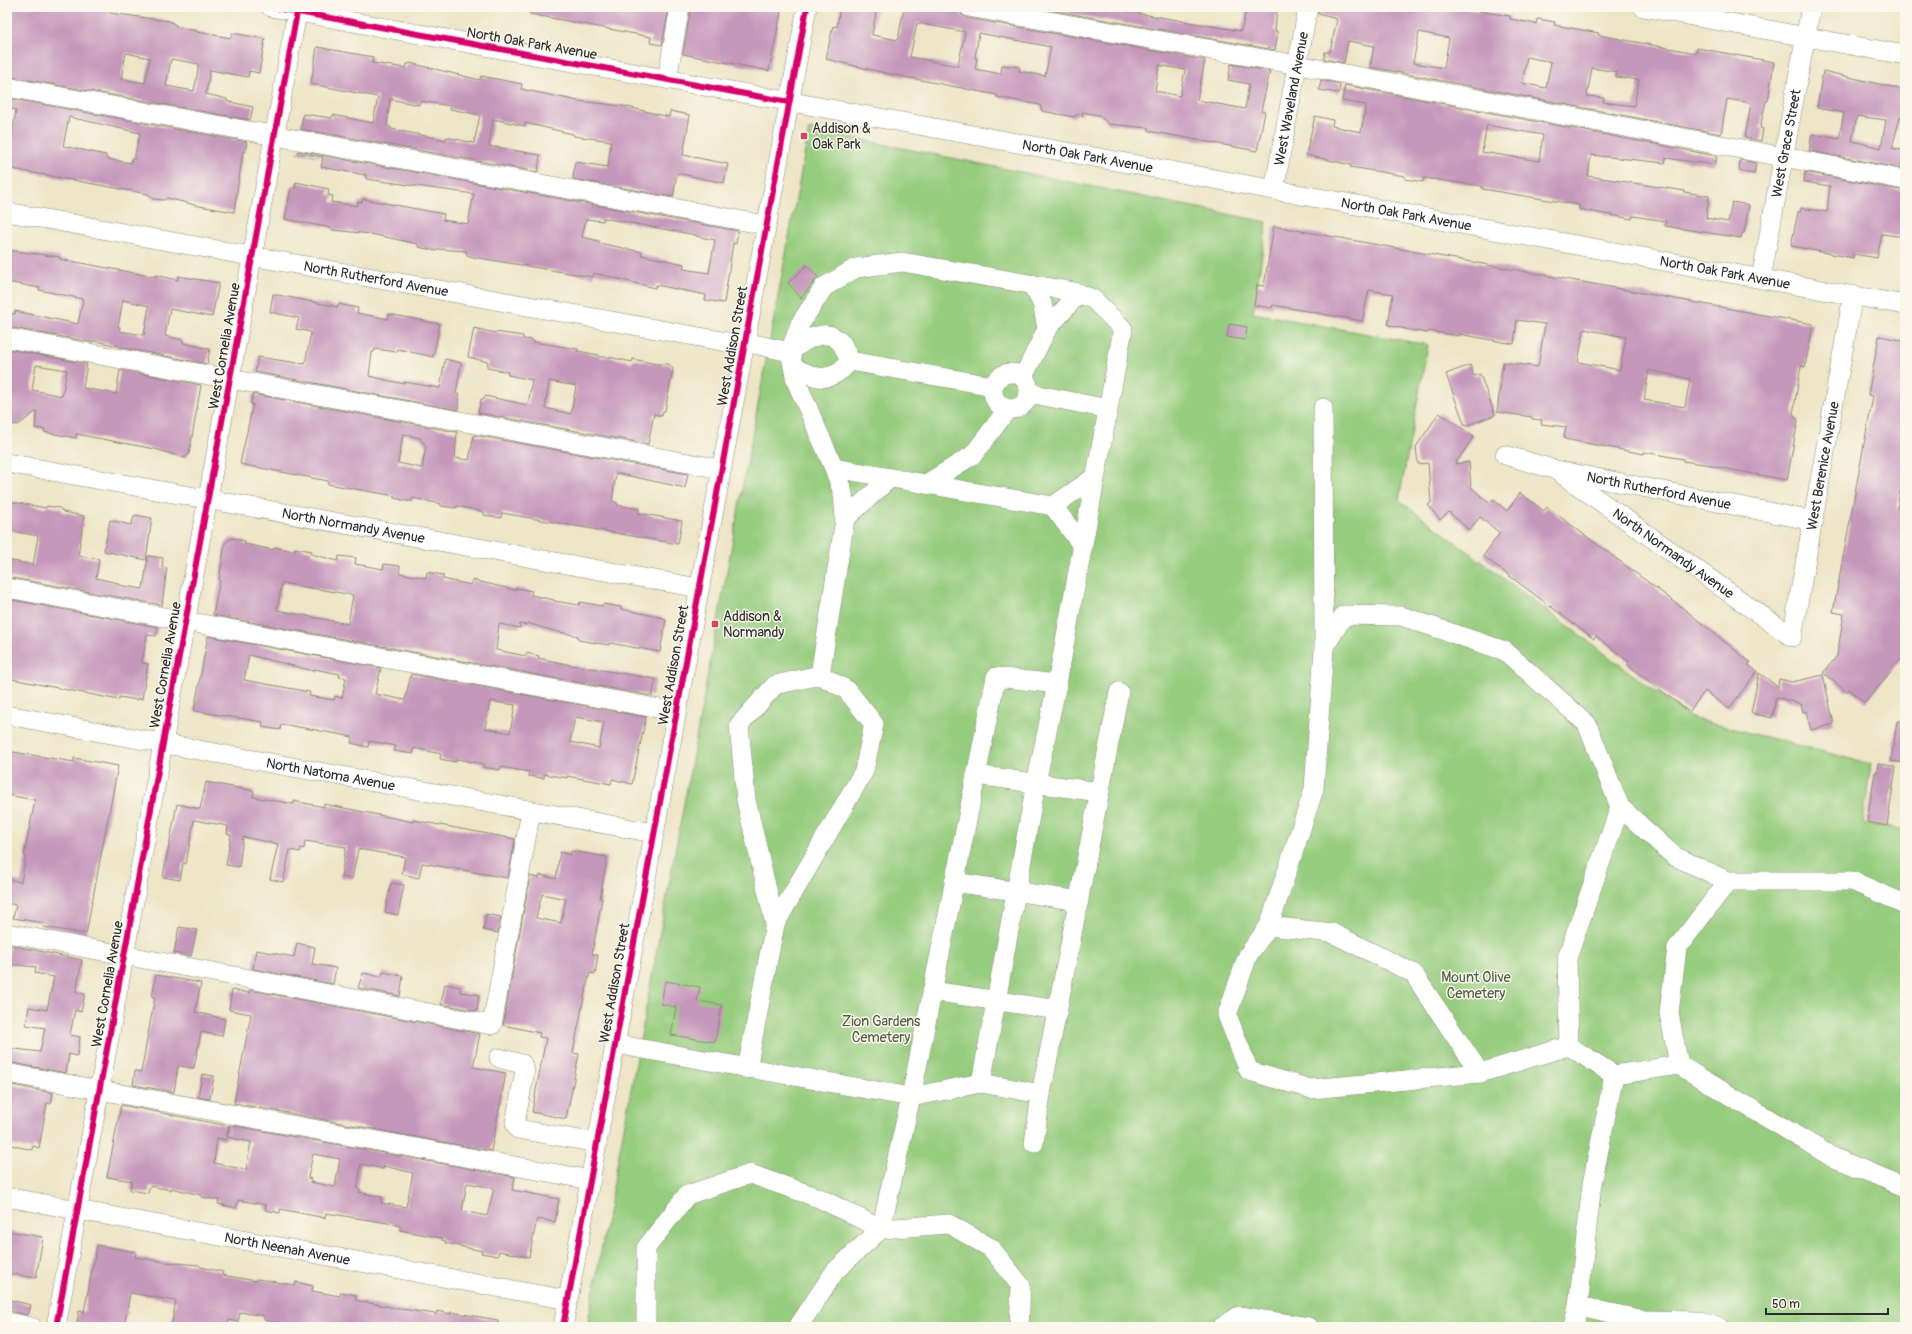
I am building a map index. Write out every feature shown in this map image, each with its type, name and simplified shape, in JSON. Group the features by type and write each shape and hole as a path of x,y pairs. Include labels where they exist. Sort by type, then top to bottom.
{"street":[{"name":"North Oak Park Avenue","path":"271,7 298,9 789,102 1905,305"},
{"path":"667,79 680,7"},
{"name":"West Addison Street","path":"563,1327 807,7"},
{"path":"969,7 1298,65 1905,180"},
{"name":"West Waveland Avenue","path":"1274,190 1308,7"},
{"path":"1643,7 1905,55"},
{"name":"West Grace Street","path":"1761,279 1811,7"},
{"name":"West Cornelia Avenue","path":"56,1327 298,9"},
{"path":"7,87 766,225"},
{"name":"North Rutherford Avenue","path":"7,212 745,344 791,359"},
{"path":"820,675 845,519 843,493 834,468 796,381 791,359 800,324 824,287 856,268 902,262 1079,293 1093,299 1123,329 1082,545 1058,684 1036,783 981,1083"},
{"path":"1032,285 1042,303 1047,329"},
{"path":"1079,293 1047,329 1026,385 1028,399 1019,408 1007,410 997,404 992,392 996,381 1005,374 1017,374 1026,385 1108,409"},
{"name":"West Berenice Avenue","path":"1792,636 1814,521 1853,296"},
{"path":"791,359 801,343 816,336 830,335 842,344 850,361"},
{"path":"7,338 721,469"},
{"path":"791,359 814,378 826,378 840,373 850,361"},
{"path":"850,361 993,386"},
{"path":"1323,408 1324,648 1314,789 1269,926 1248,955 1226,1015 1249,1071 1311,1089 1480,1073 1569,1046 1614,1075 1678,1065 1832,1157 1905,1187"},
{"path":"926,484 973,455 1007,410"},
{"name":"North Rutherford Avenue","path":"1505,455 1556,470 1814,521"},
{"name":"North Normandy Avenue","path":"7,463 699,588"},
{"path":"834,468 1053,506 1082,545"},
{"name":"North Normandy Avenue","path":"1556,470 1792,636"},
{"path":"1053,506 1095,477"},
{"path":"845,519 890,478"},
{"path":"7,588 677,712"},
{"path":"1324,648 1344,615 1401,616 1506,651 1587,724 1620,807 1674,856 1728,881 1852,881 1905,904"},
{"path":"747,1069 775,924 864,771 874,724 847,690 820,675 775,685 739,725 746,800 775,924"},
{"path":"798,1327 835,1271 881,1229 911,1097 996,676 1058,684"},
{"path":"1034,1144 1041,1094 1119,692"},
{"name":"North Natoma Avenue","path":"7,715 654,833"},
{"path":"976,775 1100,792"},
{"path":"1569,1046 1567,958 1620,807"},
{"path":"7,933 492,1025 531,810"},
{"path":"1678,1065 1668,1014 1676,948 1728,881"},
{"path":"954,882 1016,890 1079,901"},
{"path":"1269,926 1332,933 1413,972 1480,1073"},
{"path":"932,991 996,1002 1058,1010"},
{"path":"616,1044 747,1069 911,1097 981,1083 1041,1094"},
{"path":"499,1058 522,1064 525,1071 515,1123 518,1129 597,1144"},
{"path":"7,1073 590,1180"},
{"path":"1573,1327 1578,1306 1592,1184 1614,1075"},
{"path":"648,1325 646,1248 687,1195 750,1174 819,1198 881,1229 950,1224 991,1248 1021,1286 1019,1327"},
{"name":"North Neenah Avenue","path":"7,1197 568,1300"},
{"path":"1578,1306 1641,1324 1699,1321 1720,1327"},
{"path":"1222,1327 1239,1316 1308,1327"},
{"path":"7,1322 32,1327"}],"green space":[{"path":"809,129 1267,222 1253,313 1428,345 1399,500 1691,718 1871,764 1863,823 1905,830 1905,1327 587,1327"}],"building":[{"path":"7,7 69,7 90,11 96,11 99,8 107,10 110,13 169,21 176,25 176,27 197,32 231,38 232,33 265,39 259,73 249,71 248,77 210,70 206,94 227,99 227,101 230,102 253,107 250,120 7,76","holes":["126,53 150,58 145,83 121,79","171,59 199,64 194,91 166,86"]},
{"path":"531,7 659,7 669,9 662,45 650,43 651,37 530,14"},
{"path":"691,7 768,7 768,10 781,12 769,71 683,54"},
{"path":"840,7 877,7 872,35 898,40 904,7 921,7 956,13 958,7 962,15 967,18 1205,60 1197,100 1245,109 1249,84 1228,80 1231,64 1270,71 1261,111 1265,112 1257,151 1149,131 1149,128 1109,124 1099,115 1082,112 1082,116 1077,114 1074,117 1042,111 1040,105 885,73 826,59 833,26 837,27","holes":["917,23 965,32 958,66 910,57","979,33 1051,47 1045,76 1019,71 1020,68 1018,67 1002,65 1001,74 975,69 977,58 975,58","1159,65 1185,70 1180,96 1155,91"]},
{"path":"1032,7 1113,7 1113,9 1241,31 1247,7 1277,7 1275,31 1277,31 1277,39 1275,50"},
{"path":"1319,7 1428,7 1449,11 1450,7 1466,7 1466,9 1510,16 1510,19 1536,24 1537,19 1555,22 1554,25 1599,33 1598,35 1696,53 1697,48 1774,62 1768,101 1766,101 1760,128 1763,129 1761,141 1745,138 1751,103 1727,99 1721,134 1370,67 1374,46 1348,41 1344,63 1324,59 1325,52 1330,52 1337,19 1318,14","holes":["1419,32 1449,38 1444,68 1413,63","1527,57 1551,62 1546,88 1522,83","1592,68 1617,72 1616,77 1639,80 1634,106 1603,102 1604,98 1587,96"]},
{"path":"317,47 373,57 372,63 406,68 407,64 410,63 480,80 481,76 522,84 521,89 578,101 624,106 669,117 670,111 690,115 683,155 728,164 724,183 677,173 673,197 573,179 575,162 608,167 611,141 574,136 573,134 525,123 525,126 493,119 489,146 540,155 538,172 301,129 303,114 332,118 333,115 373,123 378,97 311,84","holes":["390,99 419,105 420,101 451,106 450,109 480,115 474,143 446,137 446,140 391,129 391,127 387,126"]},
{"path":"1823,71 1905,90 1905,104 1902,118 1900,117 1892,148 1905,151 1905,169 1809,151 1812,134 1839,139 1844,113 1817,108","holes":["1857,116 1886,120 1881,148 1852,141"]},
{"path":"1321,80 1340,84 1339,93 1319,90"},
{"path":"1345,85 1717,156 1715,165 1666,158 1665,163 1591,155 1588,176 1709,196 1706,218 1728,222 1732,202 1749,205 1744,233 1742,233 1741,238 1665,226 1666,221 1633,216 1632,219 1594,212 1579,209 1579,205 1482,189 1482,186 1424,178 1423,182 1405,179 1405,176 1350,167 1351,165 1306,155 1315,116 1333,120 1332,126 1361,132 1366,105 1342,101","holes":["1487,125 1543,135 1539,161 1482,152"]},
{"path":"7,98 247,142 245,152 243,151 234,212 199,206 167,198 164,200 153,199 148,194 7,168 16,110 7,108","holes":["69,117 140,133 134,159 132,158 131,163 106,159 106,155 63,146"]},
{"path":"298,151 738,231 736,244 733,243 724,303 705,300 706,295 656,285 655,288 594,273 593,277 473,257 467,255 466,251 438,249 437,251 418,247 418,244 371,234 333,230 331,228 285,219 291,188 295,188 296,182 329,189 328,195 333,196 331,202 357,206 358,202 362,202 363,199 444,214 443,220 468,224 474,194 366,179 366,175 321,167 323,157 297,153","holes":["603,218 696,235 715,240 709,273 683,269 684,264 641,255 642,252 599,243 599,241 582,237 586,219 603,221"]},
{"path":"1740,160 1756,163 1754,174 1739,171"},
{"path":"1805,172 1905,191 1905,237 1882,234 1877,258 1853,254 1853,258 1791,246 1798,212 1800,212 1801,208 1827,212 1830,186 1804,182"},
{"path":"1274,226 1813,324 1805,367 1801,366 1793,414 1798,420 1787,480 1683,461 1683,459 1644,452 1644,454 1564,439 1566,427 1541,424 1542,420 1532,419 1532,417 1497,412 1503,362 1538,367 1545,324 1517,320 1514,344 1459,334 1459,336 1429,331 1428,333 1388,325 1393,294 1369,290 1362,321 1273,305 1272,308 1254,305 1257,285 1264,286","holes":["1584,329 1626,337 1620,370 1578,362","1649,370 1690,379 1685,407 1644,400"]},
{"path":"7,250 60,257 60,259 155,277 155,275 178,280 178,276 219,283 212,317 170,309 165,336 183,340 183,343 210,349 207,364 95,341 91,342 7,327 7,313 15,314 15,311 78,324 83,299 39,290 40,288 7,282","holes":["123,300 149,306 144,335 119,331 120,327 118,327"]},
{"path":"807,265 818,277 801,298 788,283"},
{"path":"273,294 338,307 338,304 358,308 357,313 388,319 389,314 440,324 433,357 398,349 397,352 375,349 374,352 372,352 369,376 404,384 404,382 440,388 445,359 461,363 456,394 459,394 458,410 255,372 258,357 305,364 311,332 296,329 299,318 270,312"},
{"path":"1229,324 1247,327 1245,340 1227,337"},
{"path":"474,328 495,333 523,336 523,339 533,340 533,342 578,349 577,351 599,355 599,357 609,357 632,362 633,359 656,364 669,364 673,369 665,411 663,411 662,416 654,414 648,444 478,413 481,399 484,399 485,396 528,405 532,380 508,375 508,372 487,368 488,362 468,357","holes":["549,381 576,386 571,414 545,408"]},
{"path":"1879,336 1905,341 1905,466 1897,508 1905,509 1905,654 1865,703 1849,689 1847,692 1823,673 1837,656 1844,614 1833,612 1873,396 1868,395"},
{"path":"7,349 87,364 83,388 116,394 120,370 201,385 189,454 185,458 155,449 76,434 76,438 44,432 45,430 35,428 37,411 18,425 7,423","holes":["36,365 67,370 62,396 32,390"]},
{"path":"1470,365 1474,376 1480,374 1495,415 1465,426 1446,374"},
{"path":"253,394 457,432 455,458 469,460 474,435 688,474 685,488 616,473 612,501 617,503 617,505 639,509 639,513 682,521 678,544 502,513 501,518 484,515 484,512 457,506 456,508 441,506 441,504 413,498 412,501 407,501 394,498 395,496 328,484 328,481 240,464 253,404 251,404","holes":["403,434 420,438 426,446 422,468 398,463"]},
{"path":"1439,413 1474,436 1455,464 1469,462 1471,487 1489,503 1493,499 1507,511 1520,493 1544,511 1547,507 1684,609 1750,662 1748,665 1757,671 1729,709 1705,691 1689,712 1627,664 1629,662 1596,636 1594,639 1483,556 1500,533 1480,517 1469,530 1449,512 1440,520 1428,505 1431,503 1428,463 1418,464 1416,447"},
{"path":"7,501 46,508 47,506 60,508 63,512 84,516 78,556 99,559 96,578 118,583 118,585 143,589 148,556 163,558 162,567 167,568 162,605 7,577 7,560 33,565 38,536 7,530"},
{"path":"135,515 152,518 146,560 104,551 110,520 131,525"},
{"path":"232,538 245,541 244,544 274,550 274,547 294,551 295,548 312,551 311,554 338,561 339,556 356,558 355,564 383,569 384,564 400,566 399,573 426,578 427,572 443,575 443,579 471,585 472,580 515,590 516,588 532,591 531,595 554,601 579,605 580,602 602,606 603,604 664,618 666,620 660,652 609,643 609,645 578,640 578,636 527,623 527,625 520,624 520,628 499,624 496,650 526,656 526,653 539,656 538,658 571,665 656,679 652,696 213,615 225,543","holes":["282,583 353,595 348,624 277,610"]},
{"path":"7,599 158,627 156,636 147,635 142,663 148,664 142,699 138,698 138,700 119,697 119,700 7,678"},
{"path":"208,636 381,668 375,694 405,700 411,674 646,717 632,784 612,779 611,784 567,776 567,778 544,774 544,778 528,776 529,772 501,767 500,770 483,767 484,764 457,759 456,762 440,759 441,754 414,748 413,754 394,751 396,746 369,741 368,747 351,743 353,737 281,724 280,730 262,727 263,722 194,711","holes":["249,655 314,671 314,669 340,674 339,677 346,678 342,698 335,696 334,700 309,696 310,692 244,680","490,701 515,705 510,733 485,728","575,717 604,722 599,748 570,742"]},
{"path":"1759,673 1778,687 1779,679 1792,682 1823,675 1834,724 1811,730 1806,711 1803,712 1801,704 1776,697 1772,718 1751,713"},
{"path":"1897,721 1905,721 1905,763 1891,761"},
{"path":"7,751 74,762 74,758 118,766 86,934 43,927 44,923 13,918 16,905 7,903 7,879 21,882 26,856 24,856 35,800 7,795"},
{"path":"1878,763 1896,767 1887,826 1867,822 1875,772 1877,773"},
{"path":"206,782 254,791 253,797 294,804 294,801 324,807 324,804 413,822 413,820 515,839 508,878 422,863 419,878 402,874 405,857 358,849 352,879 341,877 346,847 305,841 304,849 301,848 300,852 290,850 283,882 270,879 278,844 243,837 239,867 226,865 231,835 227,834 228,826 194,820 186,864 183,863 180,880 163,877 177,804 200,809"},
{"path":"571,851 607,857 600,899 602,899 592,954 598,955 595,974 590,973 573,1053 579,1054 566,1119 532,1112 546,1038 539,1037 540,1033 503,1025 530,876 539,878 540,875 556,879 560,852 571,855","holes":["542,894 566,899 561,923 536,918"]},
{"path":"391,883 404,885 398,915 385,912"},
{"path":"486,914 501,917 498,933 483,930"},
{"path":"179,927 197,930 191,956 174,953"},
{"path":"297,943 315,947 312,964 336,968 333,984 253,969 256,950 294,957"},
{"path":"10,945 82,960 76,992 85,994 81,1012 75,1010 70,1035 80,1037 77,1056 69,1054 66,1073 7,1062 7,1048 40,1052 45,1028 26,1025 29,1007 47,1010 54,977 35,973 36,967 7,964"},
{"path":"383,972 403,976 400,996 358,988 363,973 381,977"},
{"path":"156,975 201,983 195,1012 225,1019 222,1036 201,1032 194,1068 178,1066 174,1092 133,1085 135,1071 141,1072 155,997 152,997"},
{"path":"665,981 700,987 697,1001 722,1005 715,1042 671,1035 676,1007 661,1004"},
{"path":"445,984 460,987 460,992 479,995 477,1011 441,1004"},
{"path":"232,990 249,993 250,990 480,1034 473,1067 506,1073 491,1151 234,1103 251,1014 229,1010"},
{"path":"202,1074 214,1076 210,1099 198,1097"},
{"path":"7,1084 53,1093 51,1104 47,1103 39,1148 33,1146 32,1150 7,1144"},
{"path":"121,1105 229,1126 226,1140 217,1138 214,1163 246,1170 251,1142 227,1137 230,1125 515,1177 512,1190 559,1199 555,1222 537,1219 529,1257 499,1251 498,1256 445,1243 446,1241 442,1240 442,1238 400,1230 400,1226 394,1224 326,1213 325,1218 280,1209 280,1213 265,1210 266,1205 238,1200 236,1208 218,1204 219,1200 201,1197 201,1195 171,1188 171,1190 150,1186 148,1193 130,1190 132,1181 107,1177","holes":["313,1154 340,1159 335,1187 310,1182 311,1179 308,1178","361,1164 383,1169 384,1166 413,1173 406,1207 381,1203 382,1197 359,1192 360,1189 357,1189","467,1183 494,1188 487,1216 462,1211"]},
{"path":"7,1231 43,1237 36,1278 7,1273"},
{"path":"97,1245 136,1252 135,1257 165,1262 199,1265 201,1267 223,1272 222,1275 256,1281 257,1279 295,1285 296,1282 313,1286 312,1291 340,1296 341,1292 356,1295 355,1300 400,1309 436,1314 437,1311 451,1314 451,1312 498,1320 498,1327 297,1327 264,1320 264,1316 240,1312 238,1322 229,1320 228,1327 171,1327 176,1301 130,1293 124,1327 76,1327 79,1311 84,1312"},
{"path":"10,1300 31,1305 28,1315 8,1311"}],"cycle path":[{"path":"271,7 789,102"},
{"path":"56,1327 298,7"},
{"path":"563,1327 807,7"}],"place":[{"name":"Addison & Oak Park","path":"804,136"},
{"name":"Addison & Normandy","path":"715,624"}],"park label":[{"name":"Mount Olive Cemetery","path":"1476,986"},
{"name":"Zion Gardens Cemetery","path":"881,1030"}]}
